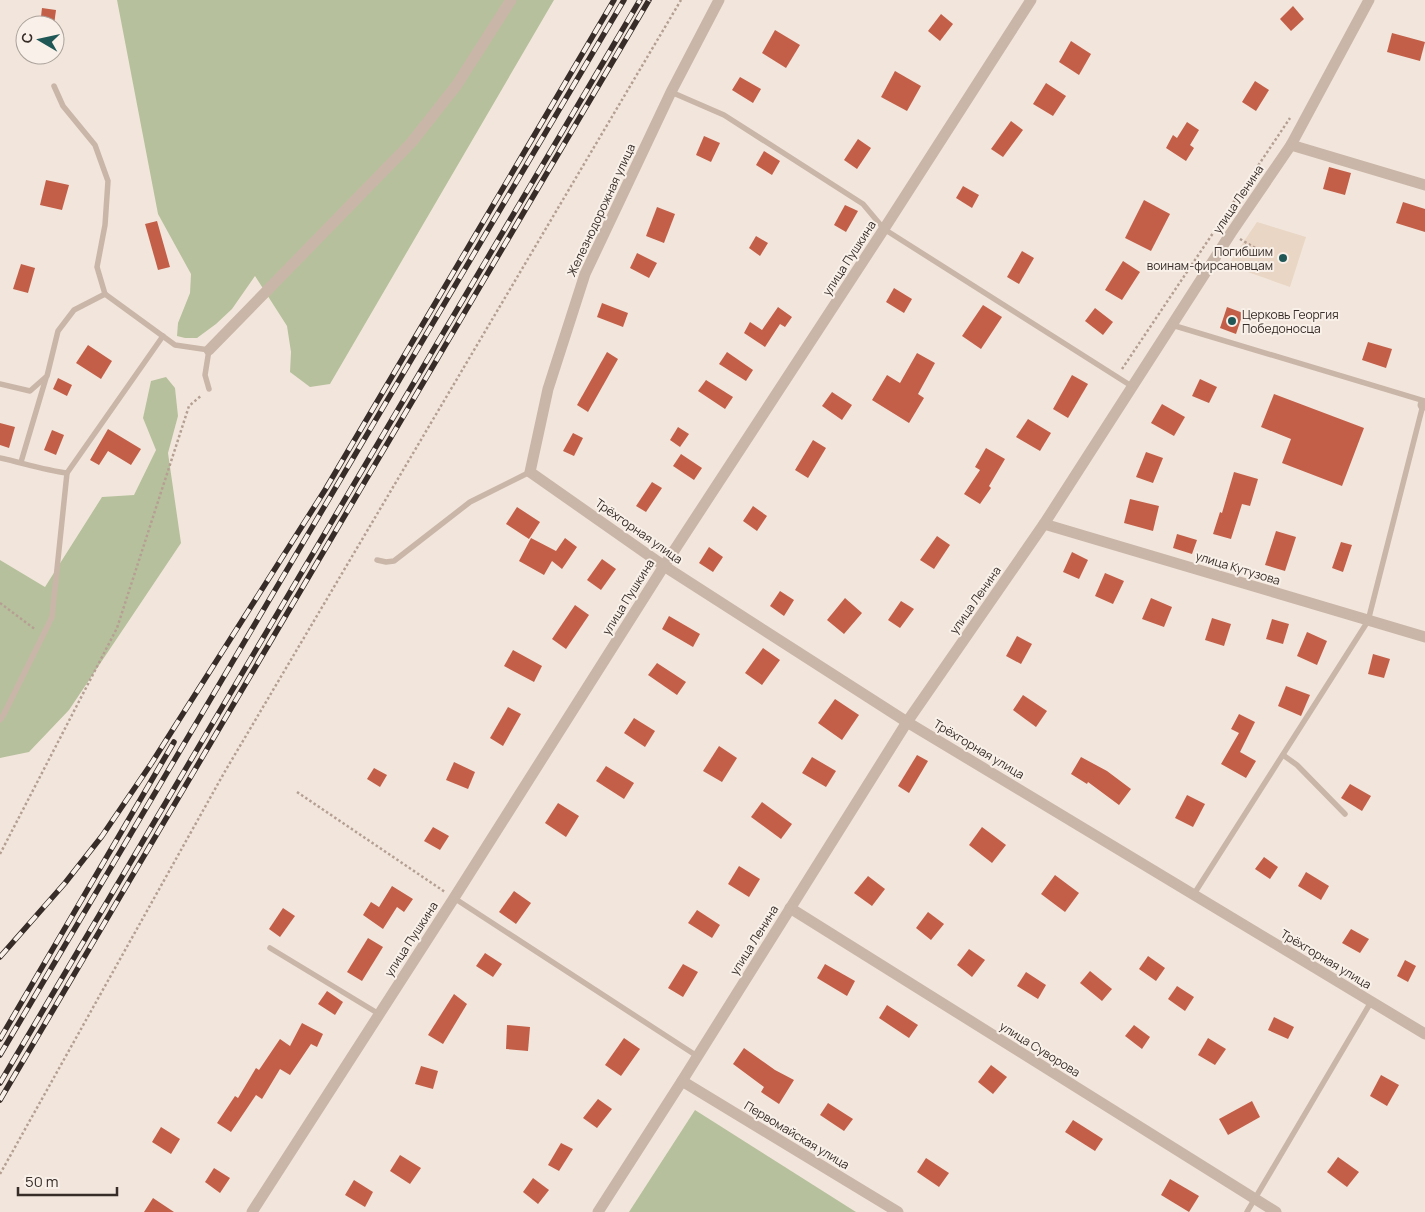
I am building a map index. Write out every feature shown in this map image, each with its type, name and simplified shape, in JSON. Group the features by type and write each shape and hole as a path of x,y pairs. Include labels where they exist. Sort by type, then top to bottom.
{"street":[{"path":"209,350 411,143 456,86 511,0"},
{"name":"Железнодорожная улица","path":"530,472 548,389 585,274 671,92 719,0"},
{"name":"улица Пушкина","path":"252,1212 664,566 1031,0"},
{"name":"улица Ленина","path":"598,1212 907,722 1044,524 1231,233 1291,145 1369,0"},
{"path":"1291,145 1425,185"},
{"name":"Трёхгорная улица","path":"530,472 664,566 907,722 1425,1034"},
{"name":"улица Кутузова","path":"1044,524 1425,638"},
{"name":"улица Суворова","path":"790,908 1276,1212"},
{"name":"Первомайская улица","path":"682,1081 898,1212"}],"lane":[{"path":"54,86 63,106 95,145 108,182 105,225 97,267 105,294 175,344 209,350 205,375 208,389"},
{"path":"671,92 724,115 757,136 863,204 884,229 1133,387"},
{"path":"21,462 58,331 74,310 105,294"},
{"path":"1172,325 1424,404 1368,621 1194,894"},
{"path":"0,720 52,617 67,473 163,336"},
{"path":"0,384 30,391 46,376"},
{"path":"0,458 67,473"},
{"path":"377,560 394,561 470,502 530,472"},
{"path":"1282,755 1297,765 1344,814"},
{"path":"454,898 697,1056"},
{"path":"270,948 379,1014"},
{"path":"1247,1212 1371,1002"}],"path":[{"path":"0,1174 224,773 681,0"},
{"path":"1117,377 1291,117"},
{"path":"1231,233 1262,252"},
{"path":"0,854 117,628 189,406 208,389"},
{"path":"0,603 43,635"},
{"path":"297,792 454,898"}],"green space":[{"path":"117,0 554,0 330,384 310,387 290,372 291,352 287,326 255,276 232,309 216,324 197,338 177,336 178,323 190,293 191,274 158,214"},
{"path":"166,377 175,388 178,416 168,453 181,543 69,710 29,752 0,758 0,560 45,587 102,497 134,495 156,450 143,418 151,381"},
{"path":"695,1110 856,1212 629,1212"}],"shaded area":[{"path":"1257,222 1306,237 1290,287 1228,265"}],"building":[{"path":"1293,6 1304,19 1291,31 1280,19"},
{"path":"42,8 56,10 55,15 41,15"},
{"path":"941,14 953,24 940,41 928,31"},
{"path":"775,30 800,45 786,68 762,53"},
{"path":"1392,33 1425,42 1420,61 1387,52"},
{"path":"1071,41 1091,54 1079,75 1059,62"},
{"path":"895,71 921,86 907,111 881,97"},
{"path":"740,77 761,89 753,103 732,90"},
{"path":"1255,81 1269,90 1256,111 1242,102"},
{"path":"1046,83 1066,96 1053,116 1033,104"},
{"path":"1011,121 1023,130 1003,157 991,149"},
{"path":"1187,122 1199,130 1190,145 1194,148 1186,161 1166,148 1173,135 1177,138"},
{"path":"704,136 720,143 711,162 696,155"},
{"path":"858,139 871,148 857,169 844,160"},
{"path":"764,151 780,161 772,175 756,165"},
{"path":"1329,167 1351,173 1345,195 1323,189"},
{"path":"46,180 69,185 62,210 40,205"},
{"path":"963,186 979,195 972,208 956,198"},
{"path":"1144,200 1170,214 1151,251 1125,238"},
{"path":"1403,202 1425,209 1425,232 1396,223"},
{"path":"845,205 858,211 846,232 834,225"},
{"path":"657,207 675,214 664,243 646,236"},
{"path":"157,221 170,267 158,270 145,224"},
{"path":"756,236 768,243 760,256 749,248"},
{"path":"1022,251 1034,258 1019,284 1007,277"},
{"path":"637,253 657,263 649,278 630,268"},
{"path":"1123,261 1140,272 1122,300 1105,290"},
{"path":"21,264 35,268 28,293 13,289"},
{"path":"894,288 912,299 904,313 886,302"},
{"path":"602,303 628,313 623,327 597,317"},
{"path":"983,305 1002,317 981,349 962,336"},
{"path":"778,307 792,317 785,327 780,324 765,347 744,333 750,322 762,330"},
{"name":"Церковь Георгия Победоносца","path":"1227,307 1243,313 1236,334 1220,328"},
{"path":"1095,308 1113,322 1103,335 1085,321"},
{"path":"1368,342 1392,349 1386,368 1362,360"},
{"path":"88,345 112,361 101,379 76,363"},
{"path":"607,352 618,359 588,412 577,405"},
{"path":"727,352 753,370 746,381 719,364"},
{"path":"917,353 935,363 918,394 924,398 909,423 872,400 887,375 900,383"},
{"path":"1072,375 1088,384 1068,418 1053,409"},
{"path":"58,378 72,385 67,396 53,389"},
{"path":"1200,379 1217,387 1209,403 1192,396"},
{"path":"706,380 733,397 725,409 698,391"},
{"path":"832,392 852,405 842,420 822,406"},
{"path":"1274,394 1364,428 1342,486 1282,463 1291,439 1261,427"},
{"path":"1162,404 1185,417 1174,436 1151,423"},
{"path":"1028,419 1051,433 1040,451 1016,437"},
{"path":"0,423 15,427 9,448 0,445"},
{"path":"678,427 689,434 680,447 670,440"},
{"path":"108,429 141,449 131,465 108,451 99,465 90,460"},
{"path":"52,430 64,435 56,455 44,450"},
{"path":"573,433 583,438 574,456 563,451"},
{"path":"813,440 826,448 808,478 795,470"},
{"path":"986,448 1005,459 989,486 991,488 980,504 964,494 980,470 975,467"},
{"path":"1146,452 1163,458 1153,483 1136,477"},
{"path":"681,454 702,468 694,480 673,466"},
{"path":"1234,472 1258,479 1250,506 1242,504 1231,539 1213,534 1220,512 1222,513"},
{"path":"652,482 662,488 646,512 636,506"},
{"path":"1130,499 1159,506 1153,531 1124,523"},
{"path":"753,506 767,516 757,531 743,521"},
{"path":"517,507 540,522 529,539 506,524"},
{"path":"1276,531 1296,537 1285,571 1265,565"},
{"path":"1177,534 1197,540 1192,554 1173,548"},
{"path":"937,536 950,545 934,569 920,560"},
{"path":"531,538 556,551 565,538 577,547 562,569 552,561 544,575 519,561"},
{"path":"1341,542 1352,545 1343,572 1332,568"},
{"path":"709,547 723,557 713,572 699,563"},
{"path":"1072,552 1088,560 1079,579 1063,572"},
{"path":"602,559 616,569 601,590 587,580"},
{"path":"1105,573 1124,581 1113,604 1095,596"},
{"path":"780,591 794,600 784,616 770,606"},
{"path":"845,598 862,613 844,634 827,620"},
{"path":"1151,598 1172,607 1164,627 1142,619"},
{"path":"901,601 914,609 900,628 888,620"},
{"path":"575,605 589,615 566,649 552,639"},
{"path":"669,616 700,634 693,647 662,629"},
{"path":"1212,618 1231,624 1224,646 1205,640"},
{"path":"1272,619 1289,624 1283,644 1266,639"},
{"path":"1307,632 1327,641 1317,665 1297,656"},
{"path":"1017,636 1032,644 1021,664 1006,656"},
{"path":"763,648 780,660 762,685 745,673"},
{"path":"513,650 542,666 534,682 504,666"},
{"path":"1373,654 1390,659 1384,678 1368,674"},
{"path":"657,663 686,682 677,695 648,675"},
{"path":"1286,686 1310,695 1301,716 1278,706"},
{"path":"1023,695 1047,711 1036,727 1013,710"},
{"path":"835,699 859,715 842,740 818,723"},
{"path":"508,707 521,714 503,746 490,738"},
{"path":"1239,714 1255,722 1240,752 1256,761 1246,778 1221,764 1239,733 1231,729"},
{"path":"634,718 655,731 645,747 624,733"},
{"path":"719,746 737,758 722,782 703,771"},
{"path":"917,755 928,761 909,793 898,786"},
{"path":"812,757 836,771 826,787 802,773"},
{"path":"1081,757 1107,771 1131,789 1119,805 1088,782 1087,784 1071,774"},
{"path":"454,762 475,772 468,789 446,780"},
{"path":"606,766 634,783 624,799 596,781"},
{"path":"374,768 387,775 380,787 367,779"},
{"path":"1350,784 1371,796 1362,811 1341,798"},
{"path":"1187,795 1205,804 1193,827 1175,818"},
{"path":"762,802 792,824 781,839 751,817"},
{"path":"558,803 579,816 566,837 545,823"},
{"path":"433,827 449,836 440,850 424,841"},
{"path":"982,827 1006,845 992,863 969,845"},
{"path":"1264,857 1278,867 1270,879 1255,869"},
{"path":"739,866 760,879 749,897 728,884"},
{"path":"1306,872 1329,886 1321,900 1298,886"},
{"path":"1055,875 1079,893 1065,912 1041,894"},
{"path":"868,876 885,889 872,906 854,893"},
{"path":"392,886 413,899 404,912 397,907 383,929 363,915 371,902 379,907"},
{"path":"514,891 531,903 516,924 499,912"},
{"path":"283,908 295,916 280,937 269,929"},
{"path":"697,910 720,925 712,938 688,923"},
{"path":"928,912 944,924 931,940 916,928"},
{"path":"1351,929 1369,939 1360,953 1342,943"},
{"path":"368,938 383,947 362,981 347,972"},
{"path":"969,949 985,960 972,977 957,965"},
{"path":"485,953 502,964 493,977 476,966"},
{"path":"1148,956 1165,968 1156,981 1139,969"},
{"path":"1405,960 1416,966 1408,982 1397,976"},
{"path":"683,964 698,972 683,997 668,988"},
{"path":"825,964 855,981 847,996 817,978"},
{"path":"1090,971 1112,989 1102,1001 1080,983"},
{"path":"1026,972 1046,985 1038,999 1017,986"},
{"path":"1177,986 1194,997 1185,1011 1168,999"},
{"path":"327,991 343,1002 335,1015 318,1004"},
{"path":"454,994 467,1004 443,1044 428,1035"},
{"path":"887,1005 918,1025 909,1038 879,1018"},
{"path":"1274,1017 1294,1027 1288,1039 1268,1030"},
{"path":"302,1023 323,1034 317,1047 311,1044 290,1075 280,1069 262,1099 256,1095 231,1132 217,1123 235,1096 238,1098 256,1068 259,1070 280,1039 290,1046"},
{"path":"507,1025 530,1027 528,1051 506,1049"},
{"path":"1134,1025 1150,1037 1142,1049 1125,1036"},
{"path":"624,1038 640,1049 621,1076 605,1065"},
{"path":"1208,1038 1226,1049 1215,1065 1198,1055"},
{"path":"744,1048 775,1070 794,1080 779,1104 761,1092 764,1087 733,1064"},
{"path":"991,1065 1007,1077 993,1094 978,1082"},
{"path":"421,1066 438,1071 433,1089 415,1084"},
{"path":"1381,1075 1399,1085 1387,1106 1370,1096"},
{"path":"598,1099 612,1109 597,1128 583,1118"},
{"path":"1252,1101 1260,1117 1228,1135 1219,1119"},
{"path":"828,1103 853,1119 844,1131 820,1115"},
{"path":"1073,1120 1103,1139 1095,1151 1065,1132"},
{"path":"161,1127 180,1139 171,1154 152,1142"},
{"path":"561,1143 573,1149 559,1171 548,1165"},
{"path":"400,1155 421,1168 410,1184 390,1171"},
{"path":"1338,1157 1359,1172 1347,1187 1327,1172"},
{"path":"926,1158 949,1173 939,1187 917,1172"},
{"path":"214,1168 230,1178 220,1193 205,1182"},
{"path":"533,1178 549,1190 538,1204 523,1192"},
{"path":"1170,1179 1199,1196 1189,1212 1161,1195"},
{"path":"354,1180 373,1192 365,1207 345,1195"},
{"path":"153,1198 174,1212 144,1212"}],"railway":[{"path":"0,957 65,883 102,836 151,764 325,490 614,0"},
{"path":"0,1055 624,0"},
{"path":"0,1083 640,0"},
{"path":"0,1100 649,0"},
{"path":"0,1039 174,742"}],"place":[{"name":"Погибшим воинам-фирсановцам","path":"1283,258"},
{"name":"Церковь Георгия Победоносца","path":"1232,321"}]}
